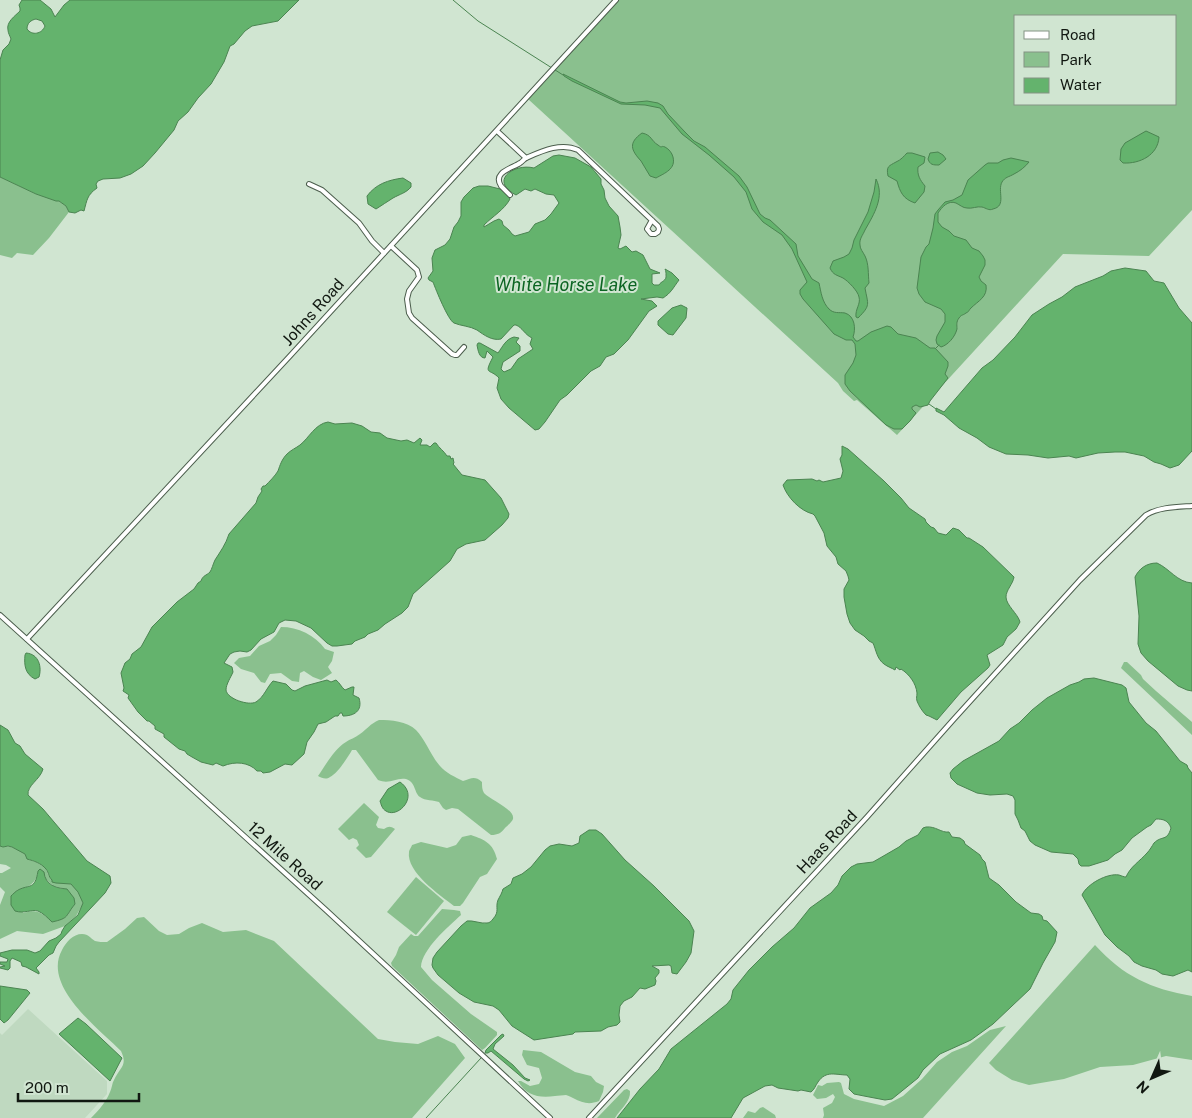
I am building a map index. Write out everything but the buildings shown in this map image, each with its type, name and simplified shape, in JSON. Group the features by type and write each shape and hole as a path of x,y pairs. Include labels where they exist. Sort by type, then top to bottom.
{"street":[{"name":"Johns Road","path":"27,640 616,0"},
{"path":"497,131 526,158"},
{"path":"510,195 500,184 499,180 500,176 507,169 526,158 560,146 571,147 583,155 652,220"},
{"path":"309,184 322,190 360,223 372,241 384,253"},
{"path":"391,246 419,274 419,277 409,291 407,299 408,309 412,318 455,356 464,347"},
{"name":"Haas Road","path":"589,1118 868,817 1080,580 1146,515 1157,510 1192,506"},
{"name":"12 Mile Road","path":"0,615 328,911 550,1118"}],"shaded area":[{"path":"28,1009 107,1081 107,1094 85,1118 0,1118 0,1033 2,1035"}],"green space":[{"path":"619,0 1192,0 1192,210 1149,256 1063,254 897,435 857,400 854,401 843,391 838,383 528,99"},
{"path":"0,177 36,194 59,201 66,206 69,212 33,255 17,253 12,258 0,255"},
{"path":"281,627 294,628 306,633 325,649 334,652 328,667 332,673 321,680 304,671 300,673 299,682 292,681 281,673 270,674 265,683 261,682 254,673 241,669 234,663 239,658 250,656 259,646 270,641"},
{"path":"1124,662 1127,662 1156,691 1192,722 1192,735 1121,668"},
{"path":"379,720 399,722 416,730 442,768 463,781 472,778 482,782 484,793 513,815 512,821 501,832 491,835 458,809 446,810 439,802 420,797 409,780 402,779 386,782 378,780 356,750 352,750 333,775 326,779 318,776 338,748"},
{"path":"364,803 379,817 376,825 378,828 392,827 395,829 371,857 366,858 356,848 359,845 357,840 353,838 349,840 338,829"},
{"path":"471,835 488,843 497,859 487,874 480,877 463,903 460,906 454,906 418,875 409,860 409,851 412,845 421,842 447,848 456,845 462,837"},
{"path":"0,846 19,850 30,860 44,867 50,878 73,886 83,904 76,916 65,926 43,934 17,931 0,939 0,905 5,892 0,887 0,873 11,868 0,864","holes":["38,871 53,885 67,889 75,904 70,909 68,915 53,922 39,912 23,913 17,890 31,884 36,879"]},
{"path":"416,877 444,901 416,935 387,912"},
{"path":"442,909 460,911 461,915 431,946 422,960 421,967 432,980 471,1014 497,1032 497,1035 482,1050 391,963 399,947 411,934 418,936"},
{"path":"144,917 159,931 167,935 179,934 202,923 223,932 246,930 274,941 378,1039 418,1044 438,1036 455,1044 465,1058 412,1118 91,1118 108,1096 113,1081 124,1060 121,1051 87,1018 66,992 60,978 58,964 62,950 70,939 76,935 84,934 95,941 107,942 137,918"},
{"path":"1095,945 1116,965 1139,980 1163,989 1192,996 1192,1060 1166,1056 1133,1065 1100,1067 1064,1079 1029,1085 1012,1080 996,1070 989,1063"},
{"path":"1006,1026 923,1118 823,1118 823,1108 832,1103 835,1097 833,1094 826,1098 817,1099 813,1095 818,1085 822,1086 827,1083 839,1082 844,1094 854,1099 884,1106 903,1096 937,1062 952,1052 967,1046 990,1030"},
{"path":"523,1050 541,1052 575,1072 591,1076 596,1082 604,1086 599,1101 586,1103 566,1095 544,1097 529,1093 518,1081 530,1086 539,1084 542,1078 539,1068 527,1065 522,1055"},
{"path":"624,1090 630,1091 629,1099 615,1118 597,1118"},
{"path":"763,1107 775,1115 776,1118 743,1118 748,1111 755,1113"}],"water":[{"path":"22,0 40,0 51,9 55,17 70,0 299,0 278,21 252,26 245,31 230,46 224,62 211,84 178,121 174,130 143,166 131,174 120,178 98,181 96,184 97,188 89,195 84,211 81,210 75,213 69,212 66,206 59,201 36,194 0,177 0,60 3,50 11,39 8,24 20,11 19,5","holes":["32,20 42,21 45,26 39,32 32,33 27,29"]},
{"path":"563,74 620,102 647,101 663,106 668,114 694,141 705,147 739,176 747,187 760,214 770,220 796,244 798,256 812,279 819,283 822,297 829,309 833,312 845,313 853,320 853,337 856,341 871,332 887,326 891,327 898,334 916,338 930,348 935,348 948,362 945,374 948,378 928,405 912,407 916,413 902,429 894,429 886,425 845,384 845,375 856,355 855,344 852,340 846,340 834,334 803,299 800,290 807,282 792,249 782,235 763,222 752,209 746,192 734,177 682,134 660,108 621,104 572,81"},
{"path":"1146,131 1159,137 1155,149 1142,160 1123,163 1120,160 1121,149 1125,143"},
{"path":"642,133 648,135 661,147 668,149 673,157 674,161 671,168 656,178 650,176 632,147 635,140"},
{"path":"938,152 946,159 939,165 932,164 928,159 930,153"},
{"path":"907,153 925,157 924,163 918,167 919,177 925,186 924,192 915,203 905,197 897,181 888,176 887,170"},
{"name":"White Horse Lake","path":"559,155 575,158 591,167 601,179 605,198 618,216 621,235 618,248 626,246 632,252 636,251 643,255 650,269 660,273 652,274 652,283 654,285 659,285 666,279 665,269 679,280 663,298 641,299 652,301 657,306 649,311 628,340 614,354 606,357 600,366 591,371 560,400 545,422 539,429 535,430 501,399 497,388 499,378 488,369 493,357 487,351 485,358 481,357 477,345 480,343 498,353 509,339 519,338 516,342 520,346 520,351 503,362 501,369 504,372 511,369 518,359 533,349 530,344 532,338 516,325 501,339 494,339 474,329 454,323 451,321 439,298 433,282 428,278 433,271 432,258 435,250 445,245 450,239 454,227 461,216 461,202 473,188 488,186 500,189 510,199 502,210 484,227 499,219 515,236 529,232 535,224 545,220 559,203 554,195 535,189 531,191 525,189 516,195 504,184 504,179 513,170 527,167 534,168 553,156"},
{"path":"1011,158 1029,162 1002,182 1000,205 990,210 980,207 966,208 950,202 943,206 938,213 938,222 942,227 954,236 966,240 972,248 979,251 983,256 985,265 979,277 986,285 982,298 968,312 961,315 957,322 955,335 949,343 941,347 937,344 936,340 945,322 945,314 941,309 925,302 917,288 921,257 929,244 935,214 945,202 962,195 968,180 985,165"},
{"path":"403,178 411,183 411,187 407,191 376,209 368,204 367,196 374,188 387,181"},
{"path":"876,179 879,199 875,212 860,241 860,248 867,262 869,283 865,288 868,302 867,307 858,318 856,317 859,302 857,292 847,281 834,273 830,268 833,261 849,254 868,212"},
{"path":"1125,268 1146,271 1154,281 1164,283 1179,308 1192,323 1192,451 1179,465 1170,468 1144,456 1125,452 1098,453 1076,458 1069,456 1048,458 1006,454 989,447 936,411 936,408 944,412 982,368 993,360 1015,337 1032,315 1075,287 1111,271"},
{"path":"681,305 687,308 686,318 673,335 668,334 658,325 658,321 672,308"},
{"path":"328,422 335,424 352,423 362,426 371,432 380,433 387,438 401,441 407,440 414,443 420,438 422,440 420,445 430,447 436,443 447,456 450,456 451,459 453,458 453,464 462,475 485,480 501,498 509,514 508,518 485,540 466,544 457,549 450,561 413,594 408,607 402,613 378,630 352,644 332,646 311,628 296,621 285,620 279,623 274,632 261,639 251,650 230,654 224,663 232,667 233,672 226,690 230,696 239,701 256,702 273,681 286,684 295,691 327,680 331,682 336,680 345,690 354,687 353,695 359,698 360,706 354,714 343,716 340,713 326,722 318,724 307,742 304,754 292,765 285,764 270,772 263,773 242,763 232,763 223,766 216,763 213,765 201,762 179,749 138,712 128,698 129,695 123,691 121,673 125,663 141,647 152,627 210,572 229,534 256,503 262,491 261,489 277,473 285,456 300,445 319,425"},
{"path":"842,446 848,449 884,481 909,508 925,519 938,533 946,535 953,528 959,530 967,538 983,547 1014,577 1006,597 1020,622 1016,629 1007,637 1003,645 987,655 990,665 988,668 961,692 937,720 926,715 921,708 917,701 914,682 909,676 901,669 896,667 895,670 885,665 878,657 873,643 855,630 850,623 844,597 844,589 849,580 846,571 838,564 836,557 827,546 824,533 815,516 803,510 795,503 783,485 787,480 812,479 823,482 841,478 843,471 840,459"},
{"path":"1157,563 1178,578 1192,583 1192,691 1178,686 1148,661 1141,653 1138,644 1139,616 1135,577 1143,567"},
{"path":"26,653 37,658 40,665 39,677 35,679 29,675 26,669"},
{"path":"1094,678 1122,685 1126,688 1129,702 1180,761 1187,765 1192,773 1192,972 1188,970 1173,976 1162,974 1134,962 1105,935 1082,895 1088,887 1103,878 1114,875 1126,877 1154,843 1168,835 1171,828 1167,822 1156,819 1108,860 1089,866 1081,866 1073,854 1051,852 1030,841 1025,831 1021,828 1015,814 1015,800 1013,796 977,793 957,784 951,778 950,773 953,769 963,761 999,741 1010,729 1047,698 1084,679"},
{"path":"0,725 8,730 15,743 20,746 25,754 43,769 28,791 28,795 43,809 87,861 110,876 111,883 105,893 59,942 53,953 36,968 39,974 22,966 21,962 12,958 8,970 0,968 5,966 0,964 0,962 7,962 8,959 0,956 0,953 12,950 27,950 35,953 40,951 49,941 61,934 65,926 78,915 83,903 78,892 71,884 52,882 47,870 42,865 27,859 25,854 12,847 0,846"},
{"path":"400,782 406,788 408,799 401,809 391,813 383,808 380,801 388,789"},
{"path":"926,827 949,832 952,837 960,838 964,841 985,862 989,878 1031,913 1042,916 1043,920 1047,921 1057,932 1055,942 1030,989 993,1024 971,1040 940,1054 923,1070 918,1078 892,1099 885,1100 854,1094 849,1089 850,1079 847,1075 831,1074 821,1078 811,1092 778,1088 772,1085 765,1086 743,1098 731,1118 617,1118 659,1069 671,1049 727,1004 731,999 733,990 749,970 794,928 810,908 831,893 838,885 842,876 851,867 857,864 873,862 918,835"},
{"path":"589,830 596,830 602,834 625,860 689,921 694,931 691,953 677,974 672,973 671,966 669,965 652,966 659,970 655,978 655,985 645,989 640,988 632,997 624,1001 620,1006 620,1022 617,1025 601,1031 575,1032 573,1034 534,1040 512,1026 499,1010 493,1006 474,1002 459,993 438,975 432,965 433,958 467,921 489,923 496,914 497,903 503,889 511,884 513,878 531,867 545,850 550,846 559,844 572,846 579,843 580,836"},
{"path":"40,869 44,872 49,883 55,887 67,889 74,898 75,904 62,919 52,922 38,911 15,911 11,905 11,896 18,890 34,884"},
{"path":"0,986 27,990 30,993 4,1023 0,1019"},
{"path":"78,1018 122,1058 110,1081 59,1034"},
{"path":"503,1034 504,1036 495,1044 493,1049 513,1065 525,1078 530,1080 524,1079 491,1051 485,1053"}],"waterway":[{"path":"453,0 478,21 563,75"},
{"path":"936,348 939,345"},
{"path":"929,404 936,409"},
{"path":"426,1118 481,1058"}]}
